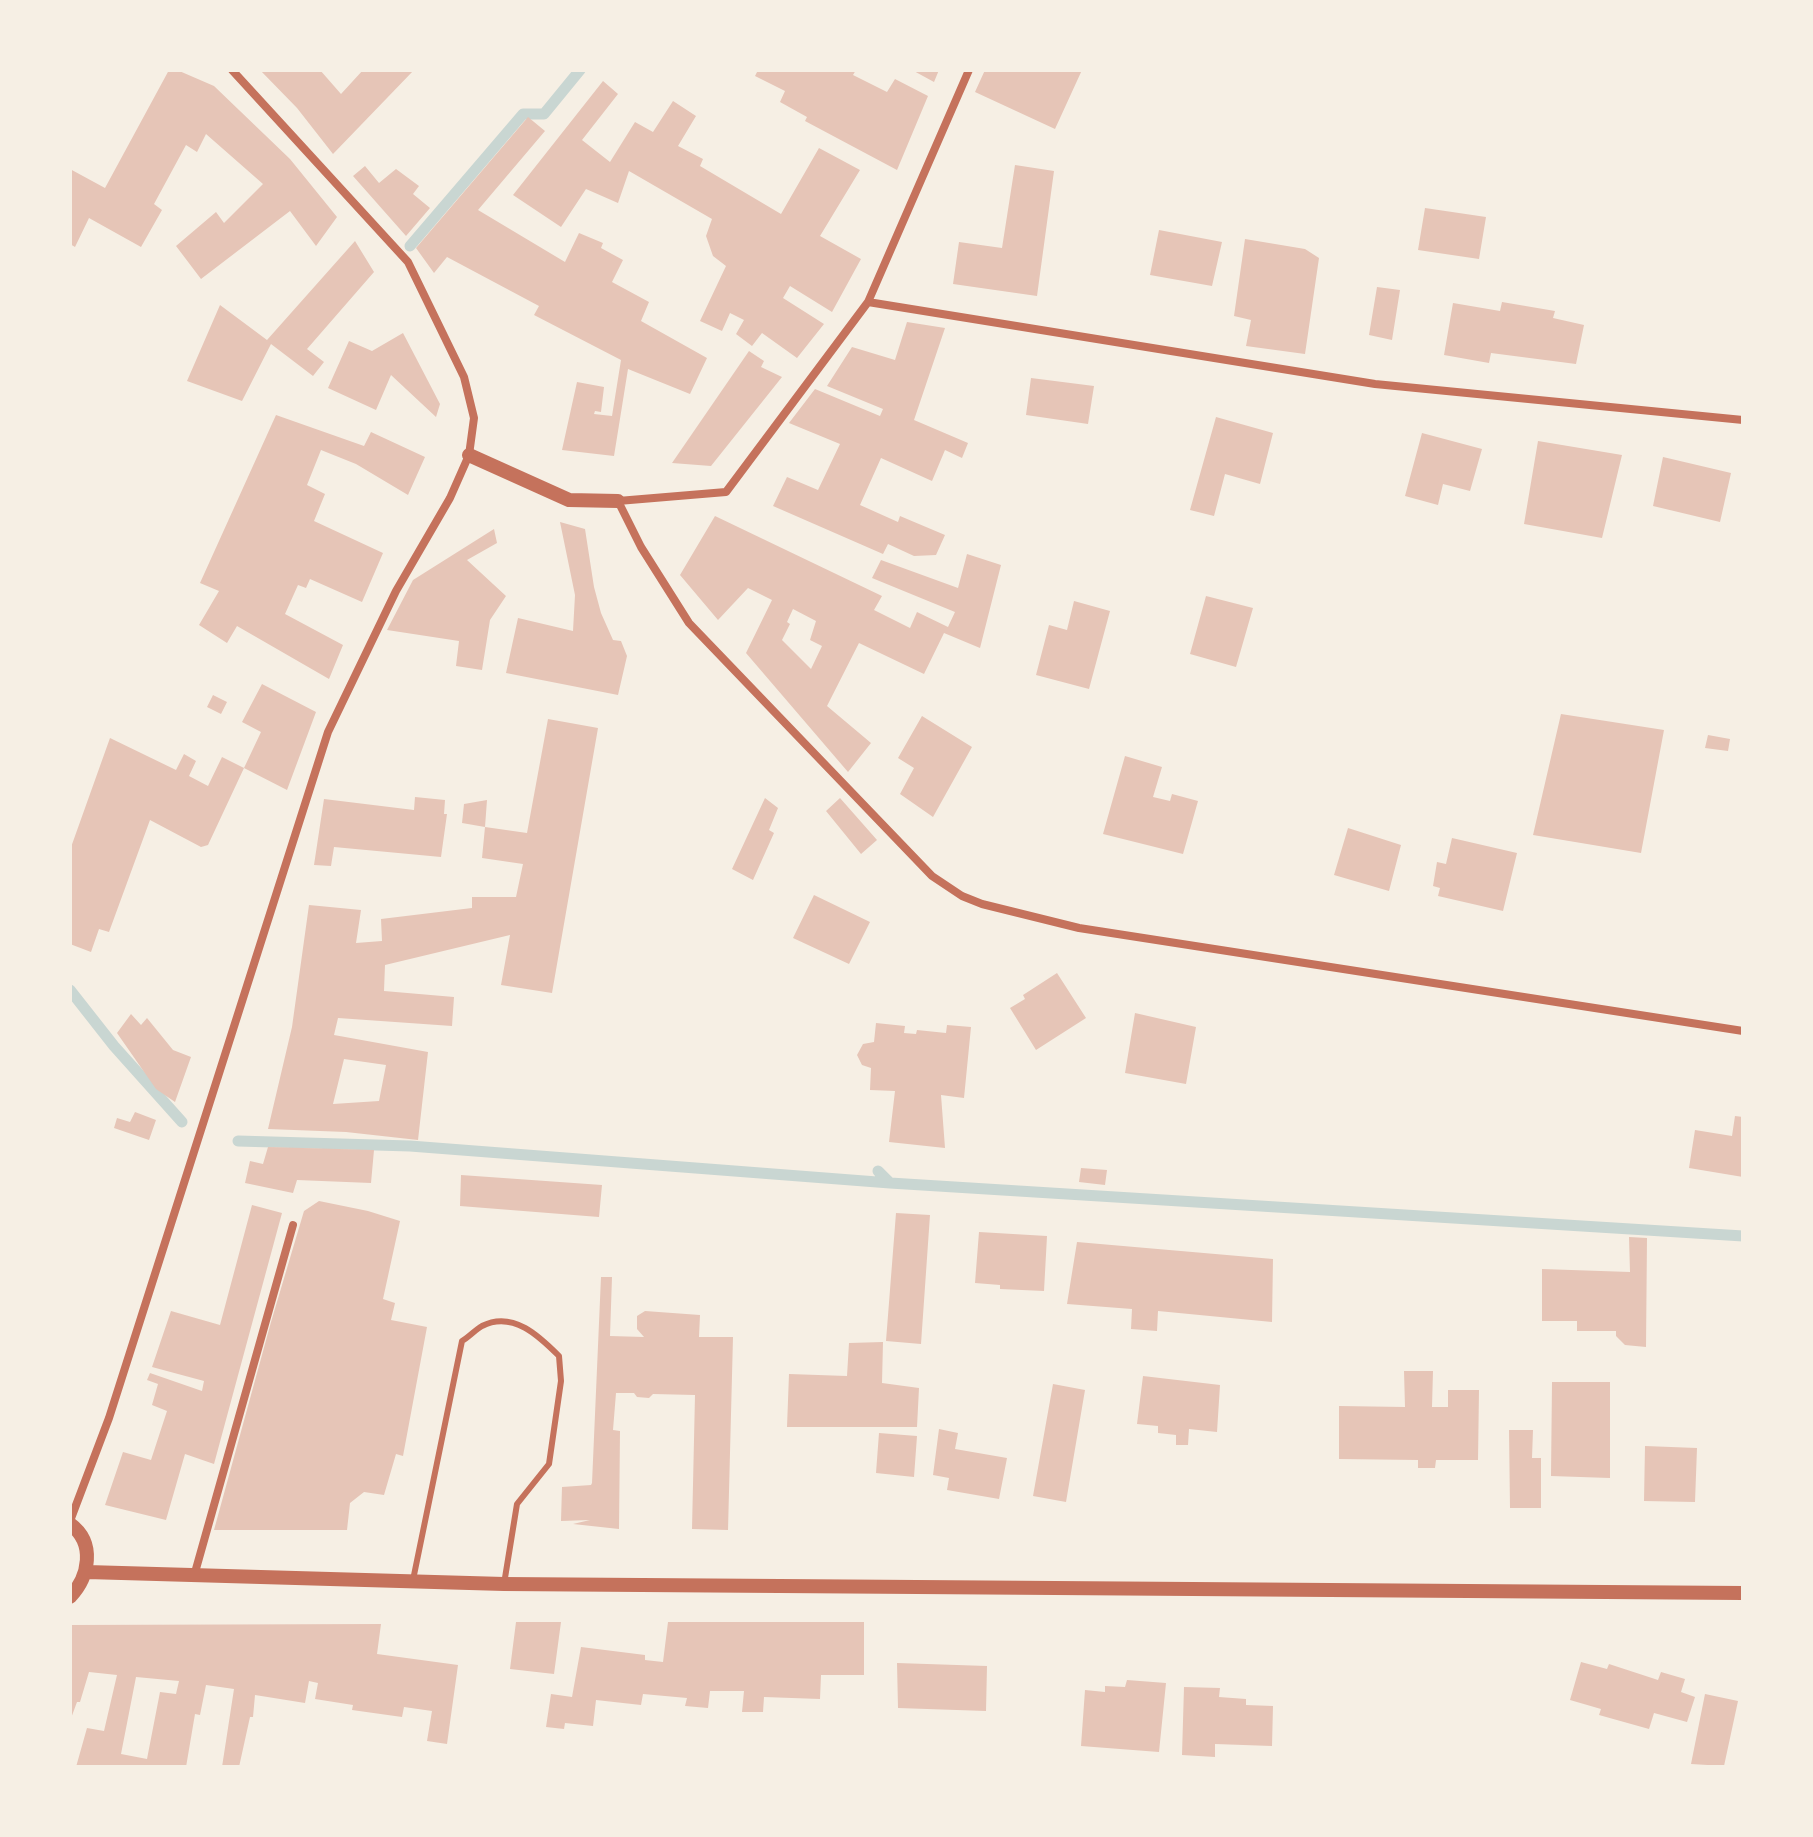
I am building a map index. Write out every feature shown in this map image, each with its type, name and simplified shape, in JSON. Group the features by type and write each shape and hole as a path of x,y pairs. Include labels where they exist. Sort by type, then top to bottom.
{"street":[{"path":"70,1597 87,1572 86,1546 70,1523 114,1403 328,732 396,591 450,498 469,455 474,418 464,377 408,262 232,70"},
{"path":"469,455 569,500 618,501 726,492 868,302 969,70"},
{"path":"868,302 1375,384 1743,420"},
{"path":"618,501 641,547 689,623 932,876 962,896 982,904 1079,928 1743,1031"},
{"path":"194,1576 293,1225"},
{"path":"87,1572 504,1584 1743,1593"}],"lane":[{"path":"413,1580 462,1341 485,1324 511,1322 534,1331 559,1356 561,1381 549,1464 517,1504 504,1584"}],"building":[{"path":"169,70 177,70 214,86 290,159 337,217 316,246 290,211 201,279 176,246 216,212 224,223 263,184 206,134 197,152 186,145 154,204 162,210 141,247 89,218 75,247 70,244 70,169 105,188"},
{"path":"260,70 320,70 341,94 363,70 414,70 333,154 297,108"},
{"path":"758,70 856,70 853,75 887,92 895,79 928,96 897,170 805,121 807,117 780,102 785,91 755,76"},
{"path":"912,70 939,70 934,82"},
{"path":"985,70 1082,70 1055,129 975,92"},
{"path":"603,81 618,94 582,140 610,162 635,122 653,132 673,101 696,116 678,146 703,159 700,166 781,214 819,148 860,170 820,236 861,259 832,312 790,286 783,298 824,324 797,358 762,333 752,346 736,334 744,320 730,313 722,331 700,321 726,266 713,256 706,236 712,219 629,171 618,203 586,189 561,227 513,195"},
{"path":"528,117 545,131 478,210 565,262 579,233 603,243 601,248 623,260 612,282 649,302 641,321 707,358 690,394 628,369 614,456 562,450 577,382 604,387 601,412 595,411 594,414 612,416 621,360 534,315 539,306 447,257 434,273 416,248"},
{"path":"1015,165 1054,171 1037,296 953,284 959,242 1002,248"},
{"path":"365,166 379,183 396,169 419,186 413,194 430,208 406,236 353,176"},
{"path":"1425,208 1486,217 1479,259 1418,250"},
{"path":"1159,230 1222,242 1212,286 1150,275"},
{"path":"1245,239 1305,249 1319,258 1305,354 1246,346 1251,320 1234,316"},
{"path":"355,241 374,272 307,349 324,362 313,376 271,344 242,401 187,381 220,305 267,340"},
{"path":"1377,287 1400,290 1392,340 1369,335"},
{"path":"1502,302 1555,311 1553,318 1584,325 1576,364 1491,353 1489,363 1444,355 1453,303 1500,311"},
{"path":"907,322 945,328 914,420 968,443 962,458 945,450 932,481 881,458 860,505 898,522 900,516 945,535 936,555 914,556 888,544 883,554 773,506 787,477 818,490 840,444 789,423 815,389 880,416 883,409 827,386 852,347 895,360"},
{"path":"403,333 440,404 436,417 391,375 376,410 328,388 349,341 372,351"},
{"path":"749,351 764,361 761,367 782,377 711,466 672,463"},
{"path":"1031,378 1094,386 1088,424 1026,415"},
{"path":"276,415 364,446 371,432 425,457 408,495 356,464 321,450 307,485 325,494 314,521 383,553 362,602 310,579 306,588 298,585 285,614 343,645 329,679 237,626 227,643 199,625 219,591 200,583"},
{"path":"1216,417 1273,433 1260,484 1225,474 1214,516 1190,510"},
{"path":"1422,433 1482,449 1470,491 1443,484 1438,505 1405,496"},
{"path":"1538,441 1622,455 1602,538 1524,524"},
{"path":"1663,457 1731,473 1720,522 1653,506"},
{"path":"715,516 882,596 874,610 910,628 917,612 948,627 955,612 872,578 881,560 958,588 967,554 1001,565 980,648 944,633 924,674 859,643 827,706 871,743 848,772 746,653 772,600 748,588 718,620 680,575","holes":["793,609 816,621 810,640 822,646 811,669 782,640"]},
{"path":"560,522 585,529 601,613 613,640 621,641 627,656 618,695 506,673 518,618 573,631 575,595"},
{"path":"494,529 497,543 467,560 506,596 490,620 482,670 456,666 459,641 387,630 413,580"},
{"path":"1206,596 1253,608 1236,667 1190,654"},
{"path":"1074,601 1110,611 1089,689 1036,675 1049,625 1067,630"},
{"path":"262,684 316,712 287,790 244,768 261,732 242,722"},
{"path":"213,695 227,702 221,714 207,707"},
{"path":"1561,714 1664,730 1641,853 1533,835"},
{"path":"922,716 972,747 933,817 900,794 914,768 898,758"},
{"path":"548,719 598,728 552,993 501,985 510,935 385,965 384,991 454,997 452,1026 338,1018 334,1035 428,1052 418,1140 346,1132 268,1129 292,1027 309,905 361,910 356,943 382,941 381,919 472,908 472,897 516,897 523,864 482,858 485,827 527,833","holes":["344,1059 386,1065 379,1101 333,1104"]},
{"path":"1708,735 1730,739 1728,751 1705,748"},
{"path":"110,738 176,770 184,754 196,761 189,776 208,786 222,757 244,768 208,845 201,847 150,820 109,932 99,929 91,952 70,944 70,850"},
{"path":"1125,756 1162,767 1153,797 1170,801 1172,794 1198,801 1183,854 1103,834"},
{"path":"415,797 445,800 444,814 447,814 441,857 334,847 331,866 314,865 324,799 414,810"},
{"path":"765,798 778,808 769,830 774,833 753,880 732,869"},
{"path":"840,798 877,840 861,854 826,811"},
{"path":"487,800 485,827 462,823 464,804"},
{"path":"1348,828 1401,845 1389,891 1334,875"},
{"path":"1452,838 1517,853 1503,911 1438,896 1440,888 1433,886 1437,862 1446,864"},
{"path":"814,895 870,922 849,964 793,938"},
{"path":"1057,973 1086,1018 1036,1050 1010,1008 1025,999 1023,995"},
{"path":"1135,1013 1196,1027 1186,1084 1125,1073"},
{"path":"131,1014 141,1025 147,1018 173,1050 191,1057 175,1102 156,1089 117,1033"},
{"path":"876,1023 905,1026 904,1033 916,1034 917,1030 946,1033 947,1025 971,1027 964,1098 941,1095 945,1148 889,1142 895,1091 870,1090 871,1068 862,1065 857,1055 863,1044 874,1042"},
{"path":"135,1112 156,1120 149,1140 114,1128 117,1118 130,1122"},
{"path":"1735,1116 1743,1117 1743,1177 1689,1168 1695,1130 1732,1136"},
{"path":"268,1147 374,1150 371,1183 297,1180 293,1193 245,1183 250,1161 263,1164"},
{"path":"1081,1168 1107,1170 1105,1185 1079,1182"},
{"path":"461,1175 602,1185 599,1217 460,1206"},
{"path":"319,1201 400,1221 383,1299 395,1303 391,1320 427,1327 403,1456 396,1454 384,1495 364,1492 350,1503 347,1530 214,1530 304,1211"},
{"path":"252,1205 282,1213 214,1464 185,1454 166,1520 105,1505 123,1452 151,1460 167,1411 152,1405 158,1384 147,1380 150,1373 202,1391 204,1381 152,1367 171,1311 220,1325"},
{"path":"896,1213 930,1215 921,1344 886,1341"},
{"path":"979,1232 1047,1236 1044,1291 1000,1289 1000,1285 975,1283"},
{"path":"1629,1237 1647,1238 1646,1347 1625,1345 1616,1336 1616,1331 1577,1331 1577,1321 1542,1321 1542,1269 1630,1272"},
{"path":"1077,1242 1273,1259 1272,1322 1158,1311 1157,1331 1131,1329 1132,1309 1067,1304"},
{"path":"601,1277 612,1277 610,1336 644,1337 637,1329 637,1316 645,1311 700,1315 699,1337 733,1337 728,1530 692,1529 695,1395 653,1394 649,1398 637,1397 634,1393 616,1393 613,1430 620,1431 619,1529 573,1524 590,1520 561,1521 562,1487 592,1483"},
{"path":"883,1342 882,1383 919,1388 917,1427 787,1427 789,1374 847,1376 849,1343"},
{"path":"1404,1371 1433,1371 1432,1407 1448,1407 1448,1390 1479,1390 1478,1460 1436,1460 1435,1468 1418,1468 1418,1460 1339,1459 1339,1406 1405,1407"},
{"path":"1143,1376 1220,1385 1217,1432 1189,1429 1188,1445 1176,1445 1176,1435 1158,1433 1158,1426 1137,1424"},
{"path":"1552,1382 1610,1382 1610,1478 1551,1476"},
{"path":"1053,1384 1085,1390 1066,1502 1033,1496"},
{"path":"939,1429 958,1433 955,1449 1007,1458 999,1499 947,1490 949,1478 933,1475"},
{"path":"1509,1430 1533,1430 1532,1458 1541,1458 1541,1508 1510,1508"},
{"path":"879,1433 917,1436 914,1477 876,1473"},
{"path":"1645,1446 1697,1448 1695,1502 1644,1501"},
{"path":"516,1622 561,1622 554,1674 510,1669"},
{"path":"668,1622 864,1622 864,1675 821,1675 820,1699 764,1697 763,1712 742,1712 744,1691 710,1691 708,1708 685,1706 687,1698 643,1694 641,1705 596,1700 593,1726 565,1723 564,1729 546,1727 551,1694 572,1697 581,1647 645,1655 645,1660 663,1662"},
{"path":"381,1624 377,1654 458,1665 447,1744 427,1741 432,1711 404,1707 402,1717 352,1710 353,1705 315,1699 318,1683 309,1681 305,1703 255,1695 253,1717 250,1717 239,1767 222,1767 234,1689 206,1685 200,1715 195,1714 186,1767 76,1767 87,1728 104,1731 117,1675 89,1672 80,1702 77,1702 70,1721 70,1625","holes":["136,1677 179,1681 176,1694 160,1692 147,1759 121,1754"]},
{"path":"1581,1662 1607,1669 1609,1664 1658,1680 1661,1672 1685,1679 1681,1692 1695,1697 1687,1722 1654,1713 1649,1729 1599,1715 1601,1709 1570,1700"},
{"path":"897,1663 987,1666 986,1711 898,1708"},
{"path":"1127,1680 1166,1683 1159,1752 1081,1746 1085,1690 1105,1692 1105,1686 1125,1687"},
{"path":"1184,1687 1220,1688 1219,1697 1246,1699 1246,1705 1273,1706 1272,1746 1215,1744 1215,1757 1182,1755"},
{"path":"1705,1694 1738,1701 1724,1766 1691,1764"}],"waterway":[{"path":"410,246 523,114 544,114 580,70"},
{"path":"70,990 114,1046 182,1122"},
{"path":"238,1141 410,1146 890,1183 1743,1236"},
{"path":"878,1171 890,1183"}]}
